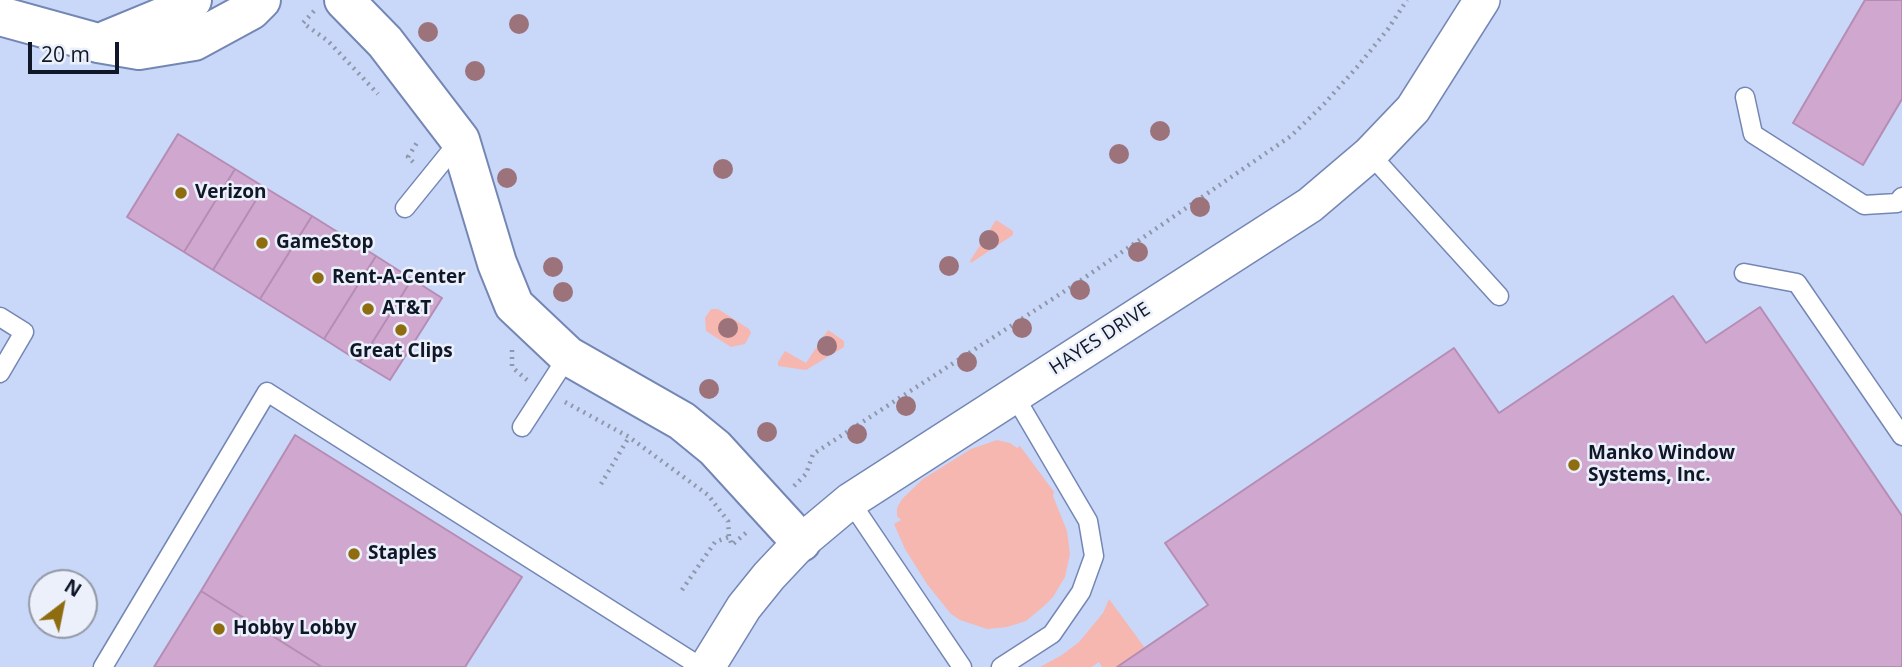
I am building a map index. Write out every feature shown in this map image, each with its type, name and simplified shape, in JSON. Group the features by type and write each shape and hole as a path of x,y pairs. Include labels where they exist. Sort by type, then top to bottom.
{"street":[{"path":"98,43 174,12 192,0"},
{"path":"0,16 98,43 139,50 194,41 251,10 261,0"},
{"path":"344,0 385,42 460,140 497,263 514,304 568,356 682,421 715,448 801,542"},
{"name":"HAYES DRIVE","path":"707,667 744,607 769,576 801,542 850,501 1310,205 1370,154 1413,109 1482,0"}],"lane":[{"path":"1745,97 1753,134 1864,205 1897,202 1902,197"},
{"path":"405,208 460,140"},
{"path":"1370,154 1499,296"},
{"path":"1744,273 1797,283 1902,436"},
{"path":"0,317 24,332 0,373"},
{"path":"522,428 568,356"},
{"path":"103,667 267,391 701,667"},
{"path":"1001,667 1052,634 1081,592 1094,556 1088,521 1014,395"},
{"path":"850,501 962,667"}],"path":[{"path":"682,590 715,542 729,537 732,545 806,474 813,454 1071,287 1290,136 1324,104 1373,48 1407,0"},
{"path":"601,484 650,401"}],"shaded area":[{"path":"0,0 1902,0 1902,667 0,667"},
{"path":"996,220 1013,231 1013,235 971,263 970,261"},
{"path":"711,309 718,309 749,329 751,333 745,344 731,347 706,331 705,318"},
{"path":"828,330 844,341 844,347 806,370 778,366 785,351 806,363"},
{"path":"997,440 1017,448 1020,446 1054,492 1053,496 1067,531 1070,554 1065,577 1044,606 1026,621 987,629 951,614 927,584 905,549 894,524 901,520 897,516 897,508 902,499 923,479 971,449"},
{"path":"1109,599 1145,648 1117,667 1102,667 1099,662 1092,667 1040,667 1079,642 1103,613"}],"building":[{"path":"1865,0 1902,0 1902,99 1863,165 1793,123"},
{"name":"Verizon","path":"178,134 235,169 184,252 127,217"},
{"path":"235,169 264,187 213,270 184,252"},
{"name":"GameStop","path":"264,187 312,216 260,299 213,270"},
{"name":"Rent-A-Center","path":"312,216 376,256 324,339 260,299"},
{"name":"AT&T","path":"376,256 412,279 360,362 324,339"},
{"name":"Great Clips","path":"412,279 442,298 390,380 360,362"},
{"name":"Manko Window Systems, Inc.","path":"1673,296 1706,343 1760,307 1902,516 1902,667 1117,667 1208,605 1165,543 1454,348 1499,413"},
{"name":"Staples","path":"295,435 522,577 465,667 322,667 201,591"},
{"name":"Hobby Lobby","path":"201,591 322,667 154,667"}],"place":[{"name":"Verizon","path":"181,193"},
{"name":"GameStop","path":"262,243"},
{"name":"Rent-A-Center","path":"318,278"},
{"name":"AT&T","path":"368,309"},
{"name":"Great Clips","path":"401,330"},
{"name":"Manko Window Systems, Inc.","path":"1574,465"},
{"name":"Staples","path":"354,554"},
{"name":"Hobby Lobby","path":"219,629"}]}
